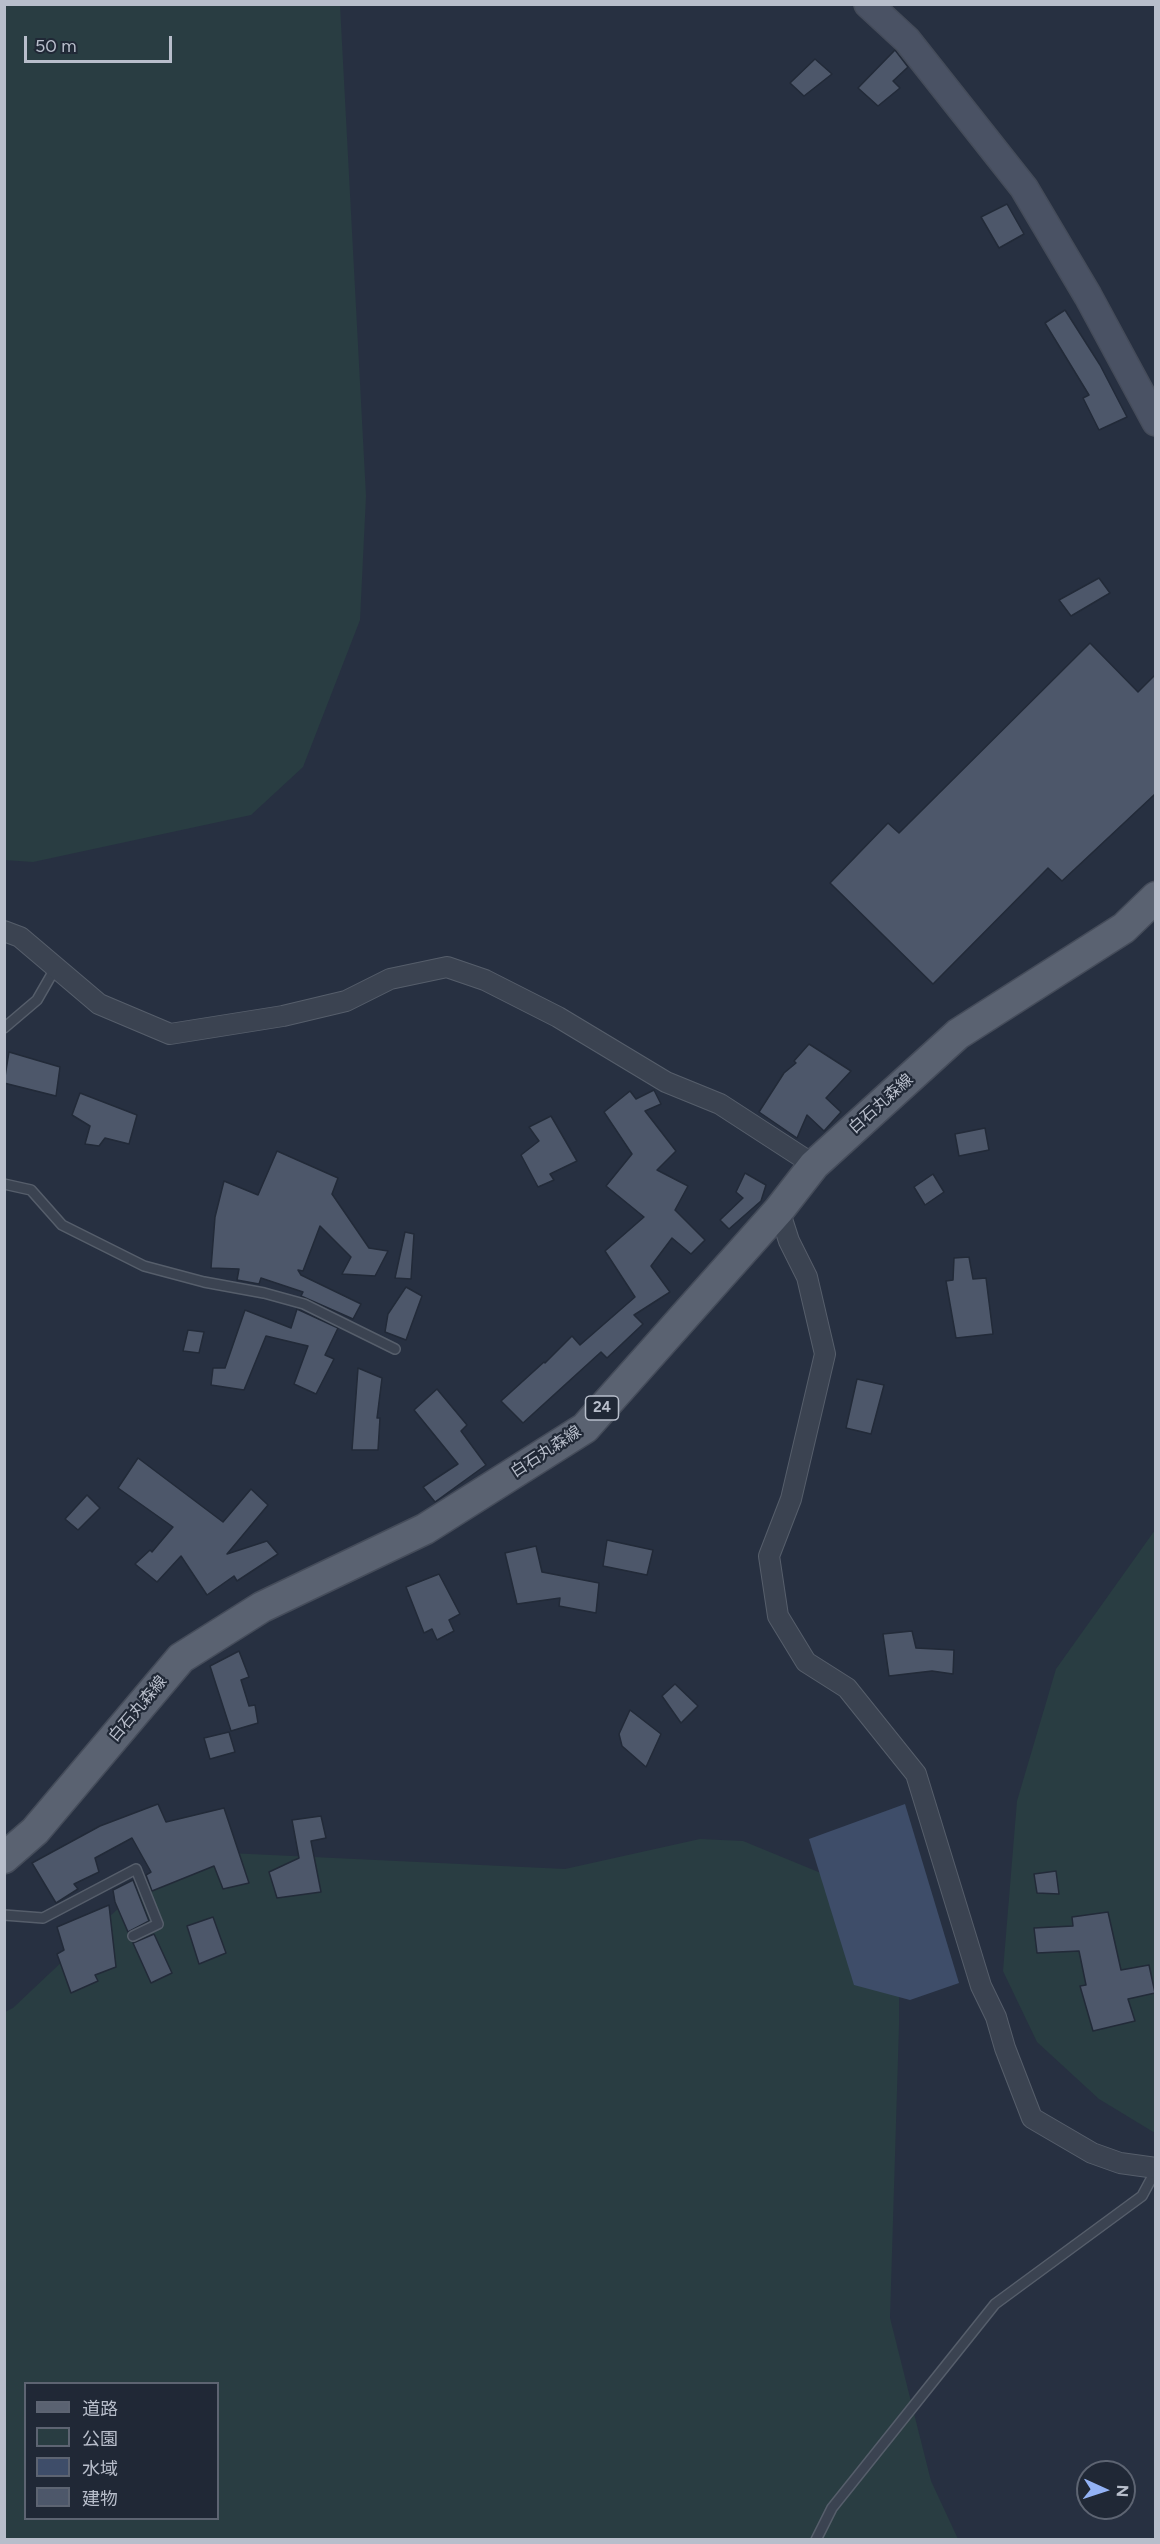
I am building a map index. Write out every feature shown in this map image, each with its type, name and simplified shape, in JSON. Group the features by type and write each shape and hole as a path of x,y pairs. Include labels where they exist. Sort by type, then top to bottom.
{"main road":[{"name":"白石丸森線","path":"4,1858 35,1831 181,1658 262,1607 425,1529 585,1428 779,1210 814,1165 958,1034 1124,928 1155,897"}],"street":[{"path":"868,4 908,40 1024,188 1088,296 1155,422"},
{"path":"4,931 20,937 99,1004 170,1034 282,1016 346,1001 390,979 447,967 484,980 558,1017 666,1082 720,1104 814,1165"},
{"path":"779,1210 789,1241 807,1277 825,1354 791,1499 770,1556 778,1616 806,1662 847,1688 916,1774 981,1986 996,2017 1005,2048 1032,2118 1092,2153 1120,2163 1155,2169"}],"lane":[{"path":"4,1028 37,1000 56,967"},
{"path":"4,1184 31,1190 62,1225 144,1266 304,1304 395,1349"},
{"path":"4,1915 43,1918 136,1869 158,1924 133,1936"},
{"path":"816,2540 832,2508 995,2304 1142,2196 1155,2169"}],"green space":[{"path":"5,4 340,5 366,496 360,620 303,767 251,815 33,862 4,860"},
{"path":"1155,1530 1155,2133 1099,2099 1037,2042 1003,1971 1017,1801 1056,1669"},
{"path":"700,1839 743,1841 889,1901 899,1934 899,2025 890,2318 931,2481 958,2539 5,2540 5,2012 13,2008 142,1886 229,1853 565,1869"}],"water":[{"path":"905,1804 959,1983 910,2000 854,1985 809,1839"}],"building":[{"path":"895,50 908,67 893,81 900,88 878,106 858,88"},
{"path":"815,59 832,74 804,96 790,83"},
{"path":"1007,204 1024,234 999,248 981,217"},
{"path":"1065,310 1100,365 1127,417 1099,430 1083,398 1089,395 1045,323"},
{"path":"1099,578 1110,593 1071,616 1059,600"},
{"path":"1090,643 1138,692 1155,675 1155,794 1062,881 1048,868 933,984 830,883 888,823 899,833"},
{"path":"809,1044 851,1071 826,1098 841,1112 824,1131 807,1115 797,1138 759,1112 784,1073 796,1063 794,1061"},
{"path":"9,1052 60,1067 56,1096 4,1083"},
{"path":"654,1090 661,1104 645,1111 676,1151 657,1170 688,1186 675,1210 705,1240 691,1254 672,1238 651,1266 670,1292 634,1315 643,1324 607,1358 601,1352 523,1423 501,1401 572,1336 580,1345 635,1297 605,1251 644,1217 606,1186 632,1154 604,1112 630,1091 636,1099"},
{"path":"80,1093 137,1115 129,1144 105,1138 99,1146 85,1144 90,1126 72,1115"},
{"path":"551,1116 577,1161 550,1174 554,1180 538,1187 521,1155 539,1141 529,1127"},
{"path":"985,1128 989,1150 959,1156 955,1134"},
{"path":"277,1151 338,1178 332,1194 369,1248 388,1251 375,1276 342,1274 351,1257 320,1226 303,1271 298,1270 301,1275 361,1304 353,1319 301,1296 303,1292 261,1278 259,1284 237,1280 239,1269 211,1268 215,1217 224,1181 258,1195"},
{"path":"745,1173 766,1185 761,1201 729,1229 720,1220 743,1198 736,1192"},
{"path":"933,1174 944,1192 925,1205 914,1187"},
{"path":"405,1232 414,1234 411,1279 395,1278"},
{"path":"969,1257 973,1279 986,1278 993,1334 956,1338 946,1281 953,1280 954,1258"},
{"path":"406,1287 422,1296 406,1340 385,1332 388,1314"},
{"path":"297,1309 338,1328 325,1355 334,1359 316,1394 294,1384 308,1346 266,1336 244,1390 211,1385 213,1368 225,1368 245,1310 291,1328"},
{"path":"188,1330 204,1332 199,1353 183,1351"},
{"path":"358,1368 382,1378 377,1418 380,1418 378,1450 352,1450"},
{"path":"857,1379 884,1385 871,1434 846,1428"},
{"path":"437,1389 467,1425 461,1431 486,1465 435,1502 423,1487 458,1464 414,1410"},
{"path":"138,1458 223,1522 251,1489 268,1505 227,1554 267,1541 278,1554 237,1581 234,1576 207,1595 181,1556 157,1582 135,1564 150,1550 152,1552 173,1527 118,1488"},
{"path":"87,1495 100,1508 78,1530 65,1519"},
{"path":"607,1540 653,1550 647,1575 603,1566"},
{"path":"536,1546 542,1572 599,1583 596,1613 559,1606 560,1598 517,1604 505,1553"},
{"path":"439,1574 460,1614 449,1620 454,1631 437,1640 432,1629 424,1633 406,1587"},
{"path":"912,1631 916,1648 954,1650 953,1674 932,1671 889,1676 883,1634"},
{"path":"239,1651 249,1677 241,1680 249,1706 255,1705 258,1723 231,1731 210,1666"},
{"path":"675,1684 698,1706 681,1723 662,1696"},
{"path":"630,1710 661,1734 646,1767 622,1746 619,1734"},
{"path":"229,1732 235,1752 210,1759 204,1738"},
{"path":"158,1804 166,1822 224,1808 249,1883 223,1889 214,1866 152,1891 146,1875 151,1872 132,1838 95,1858 99,1872 74,1884 78,1889 56,1903 32,1863 100,1826"},
{"path":"321,1816 326,1838 311,1841 321,1892 277,1898 269,1872 299,1858 292,1820"},
{"path":"1056,1871 1059,1894 1037,1893 1034,1874"},
{"path":"133,1880 149,1921 128,1932 115,1902 113,1890"},
{"path":"109,1905 116,1967 95,1975 98,1981 71,1993 57,1954 64,1950 57,1927"},
{"path":"1108,1912 1121,1970 1149,1965 1155,1993 1128,1999 1135,2021 1093,2031 1080,1986 1086,1985 1079,1951 1037,1953 1034,1928 1073,1926 1072,1917"},
{"path":"213,1917 226,1953 199,1964 187,1926"},
{"path":"154,1934 172,1973 151,1983 133,1943"}]}
